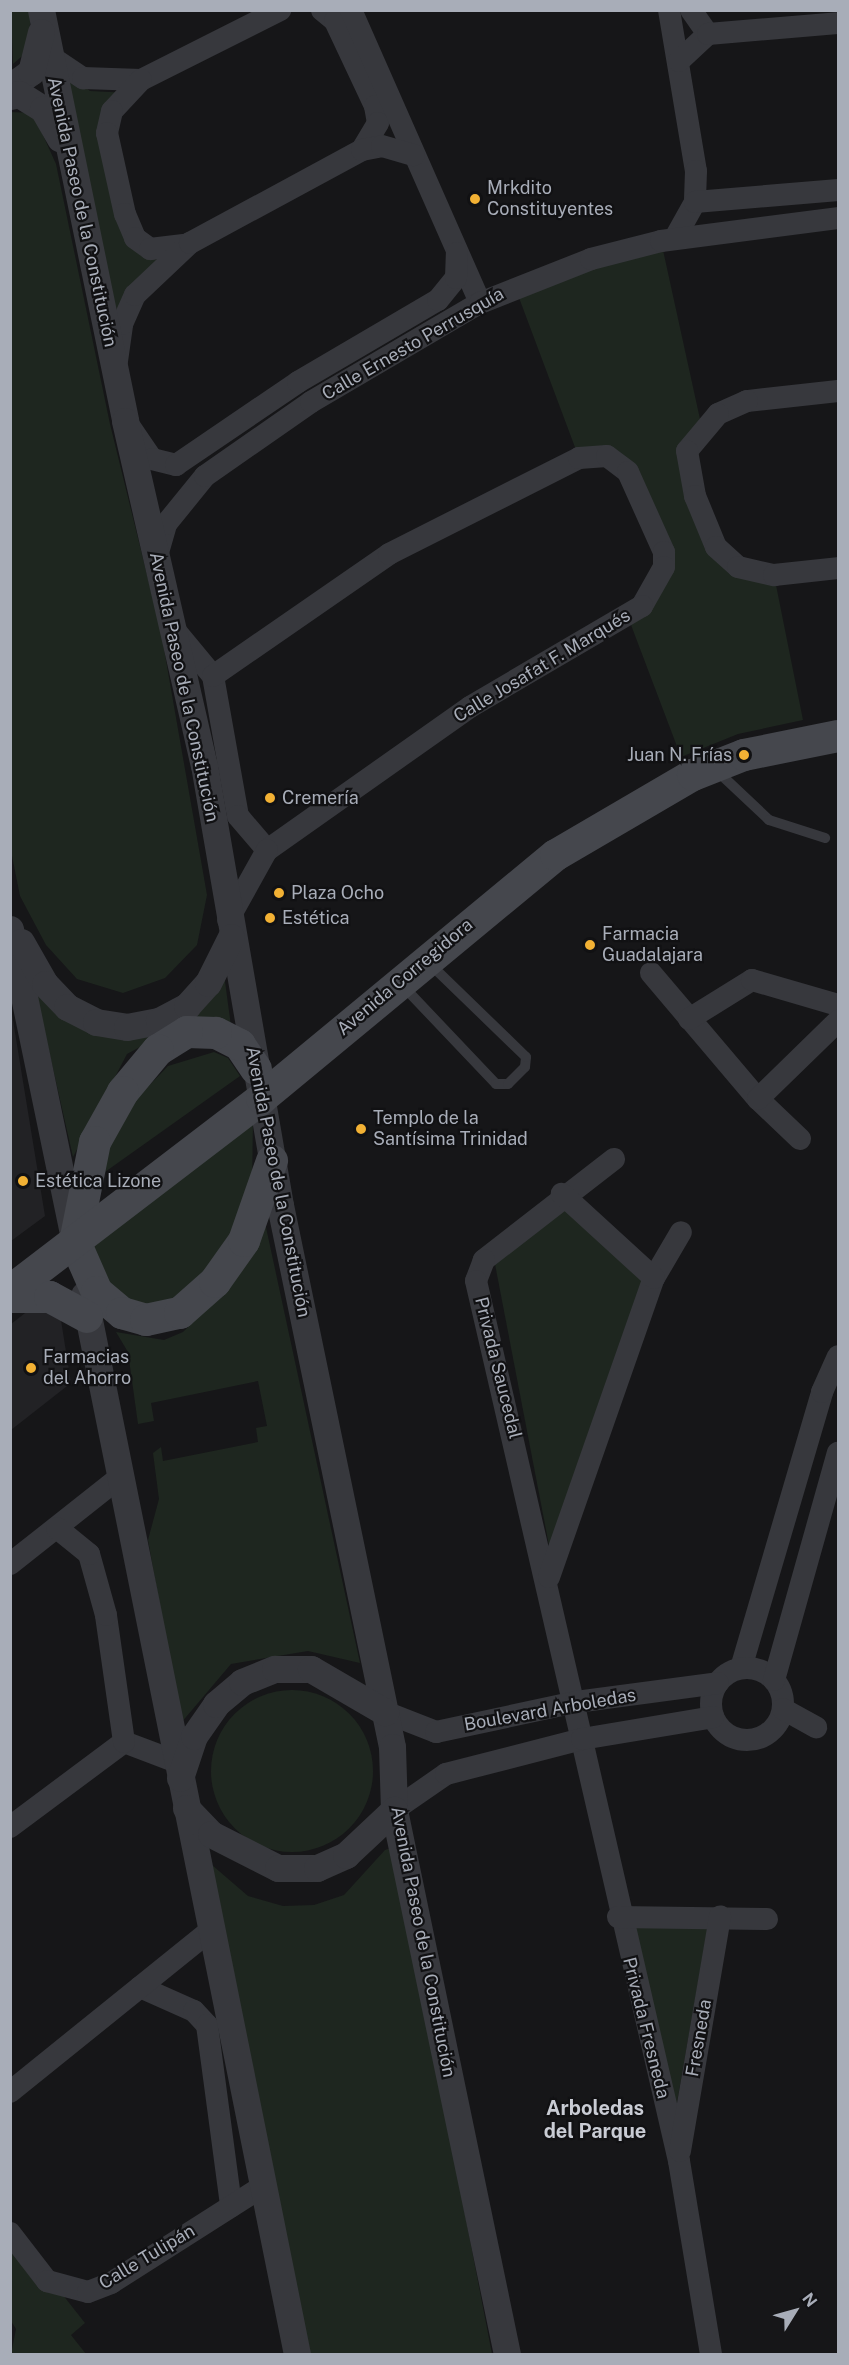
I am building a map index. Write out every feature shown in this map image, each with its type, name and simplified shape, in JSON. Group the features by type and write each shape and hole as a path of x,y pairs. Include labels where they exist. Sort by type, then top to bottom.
{"main road":[{"name":"Avenida Corregidora","path":"10,1291 75,1242 259,1083 399,981 556,855 646,798 714,767 787,744 838,736"},
{"path":"259,1083 240,1045 216,1033 187,1032 158,1050 123,1092 95,1142 75,1242 97,1292 113,1306 146,1320 171,1318 215,1282 244,1242 272,1161"},
{"path":"10,1297 50,1296 87,1317"}],"street":[{"name":"Avenida Paseo de la Constitución","path":"40,10 125,421 204,765 230,928 272,1161 385,1712 394,1810 507,2355"},
{"path":"10,87 32,72 42,43 40,10"},
{"path":"190,243 150,249 135,238 125,214 107,133 112,111 141,80 280,10"},
{"path":"322,10 335,21 375,106 378,123 362,150"},
{"path":"351,10 480,303"},
{"path":"669,10 680,61 696,171 695,202 675,238"},
{"path":"691,10 708,34"},
{"path":"680,61 708,34 838,23"},
{"path":"50,56 83,78 141,80"},
{"path":"10,96 19,94 44,109 71,159"},
{"path":"116,371 127,309 190,243 362,150 382,146 414,154"},
{"path":"695,202 838,190"},
{"name":"Calle Ernesto Perrusquía","path":"157,556 166,524 205,476 311,402 480,303 591,259 675,238 838,218"},
{"name":"Calle Ernesto Perrusquía","path":"125,421 152,459 176,465 298,382 438,300 456,278 457,253"},
{"path":"838,391 747,401 718,414 687,451 695,496 716,547 738,567 774,575 838,567"},
{"name":"Calle Josafat F. Marqués","path":"213,676 389,554 579,458 607,456 628,472 664,552 664,567 642,606 470,707 267,850 230,928"},
{"path":"174,629 213,676 238,816 267,850"},
{"path":"10,922 56,997 81,1016 127,1027 159,1022 187,1006 208,983 230,928"},
{"path":"10,929 75,1242 87,1317 297,2355"},
{"path":"651,973 758,1099 800,1139"},
{"path":"689,1019 752,980 838,1005"},
{"path":"758,1099 838,1022"},
{"name":"Privada Saucedal","path":"576,1702 549,1577 476,1281 484,1260 562,1194 614,1159"},
{"path":"562,1194 654,1278"},
{"path":"549,1577 654,1278 681,1232"},
{"path":"741,1668 822,1392 838,1356"},
{"path":"774,1680 759,1670 741,1668 718,1683 711,1700 713,1718 725,1733 742,1741 761,1738 776,1727 783,1709 774,1680 838,1454"},
{"path":"10,1564 120,1477"},
{"path":"57,1528 89,1554 122,1711 124,1742"},
{"path":"178,1771 194,1736 216,1704 242,1682 275,1669 311,1669 385,1712"},
{"name":"Boulevard Arboledas","path":"385,1712 435,1732 576,1702 718,1683"},
{"name":"Privada Fresneda","path":"576,1702 618,1917 679,2161 711,2355"},
{"path":"783,1709 816,1727"},
{"name":"Boulevard Arboledas","path":"394,1810 446,1774 582,1739 713,1718"},
{"path":"124,1742 178,1771"},
{"path":"10,1827 124,1742"},
{"path":"185,1807 211,1834 278,1868 317,1868 346,1855 394,1810"},
{"path":"618,1917 720,1916 766,1920"},
{"name":"Fresneda","path":"679,2161 720,1916"},
{"path":"10,2092 212,1929"},
{"path":"140,1987 194,2011 207,2025 231,2206"},
{"name":"Calle Tulipán","path":"10,2233 47,2281 88,2292 263,2186"}],"lane":[{"path":"714,767 769,820 825,838"},
{"path":"399,981 496,1084 508,1084 525,1067 526,1057 425,959"}],"shaded area":[{"path":"11,11 31,11 28,51 13,64"},
{"path":"50,58 90,91 129,93 110,110 129,241 182,249 116,322"},
{"path":"10,112 33,113 56,164 110,424 161,632 207,895 197,945 165,978 123,993 77,979 46,945 20,896 11,851"},
{"path":"661,241 700,419 687,451 716,547 774,575 803,720 738,734 681,757 628,617 664,552 628,472 579,458 515,287"},
{"path":"224,974 231,1026 190,1020 127,1054 73,1157 35,989 129,1035"},
{"path":"11,1008 45,1216 10,1241"},
{"path":"214,1052 228,1058 240,1076 98,1177 108,1143 133,1102 168,1066"},
{"path":"253,1118 252,1188 235,1229 206,1275 175,1302 137,1305 103,1284 87,1246"},
{"path":"564,1208 645,1282 552,1561 494,1259"},
{"path":"264,1218 360,1663 308,1651 231,1664 181,1723 148,1540 159,1499 153,1453 161,1447 163,1461 258,1442 256,1428 267,1426 258,1381 151,1403 154,1421 138,1424 128,1352 116,1332 164,1340 183,1332 230,1286"},
{"path":"56,1289 71,1383 11,1430 11,1324"},
{"path":"292,1690 308,1691 323,1696 349,1714 367,1740 372,1755 372,1787 367,1802 349,1828 323,1846 308,1851 292,1852 276,1851 261,1846 235,1828 217,1802 212,1787 211,1771 212,1755 217,1740 235,1714 261,1696 276,1691"},
{"path":"394,1847 492,2354 307,2354 212,1865 248,1896 283,1906 314,1905 344,1895 385,1850"},
{"path":"708,1926 673,2125 630,1927"},
{"path":"10,2228 85,2323 71,2335 86,2354 11,2354 16,2329 11,2321"}],"place":[{"name":"Mrkdito Constituyentes","path":"475,199"},
{"name":"Juan N. Frías","path":"744,755"},
{"name":"Cremería","path":"270,798"},
{"name":"Plaza Ocho","path":"279,893"},
{"name":"Estética","path":"270,918"},
{"name":"Farmacia Guadalajara","path":"590,945"},
{"name":"Templo de la Santísima Trinidad","path":"361,1129"},
{"name":"Estética Lizone","path":"23,1181"},
{"name":"Farmacias del Ahorro","path":"31,1368"}],"district":[{"name":"Arboledas del Parque","path":"595,2120"}]}
